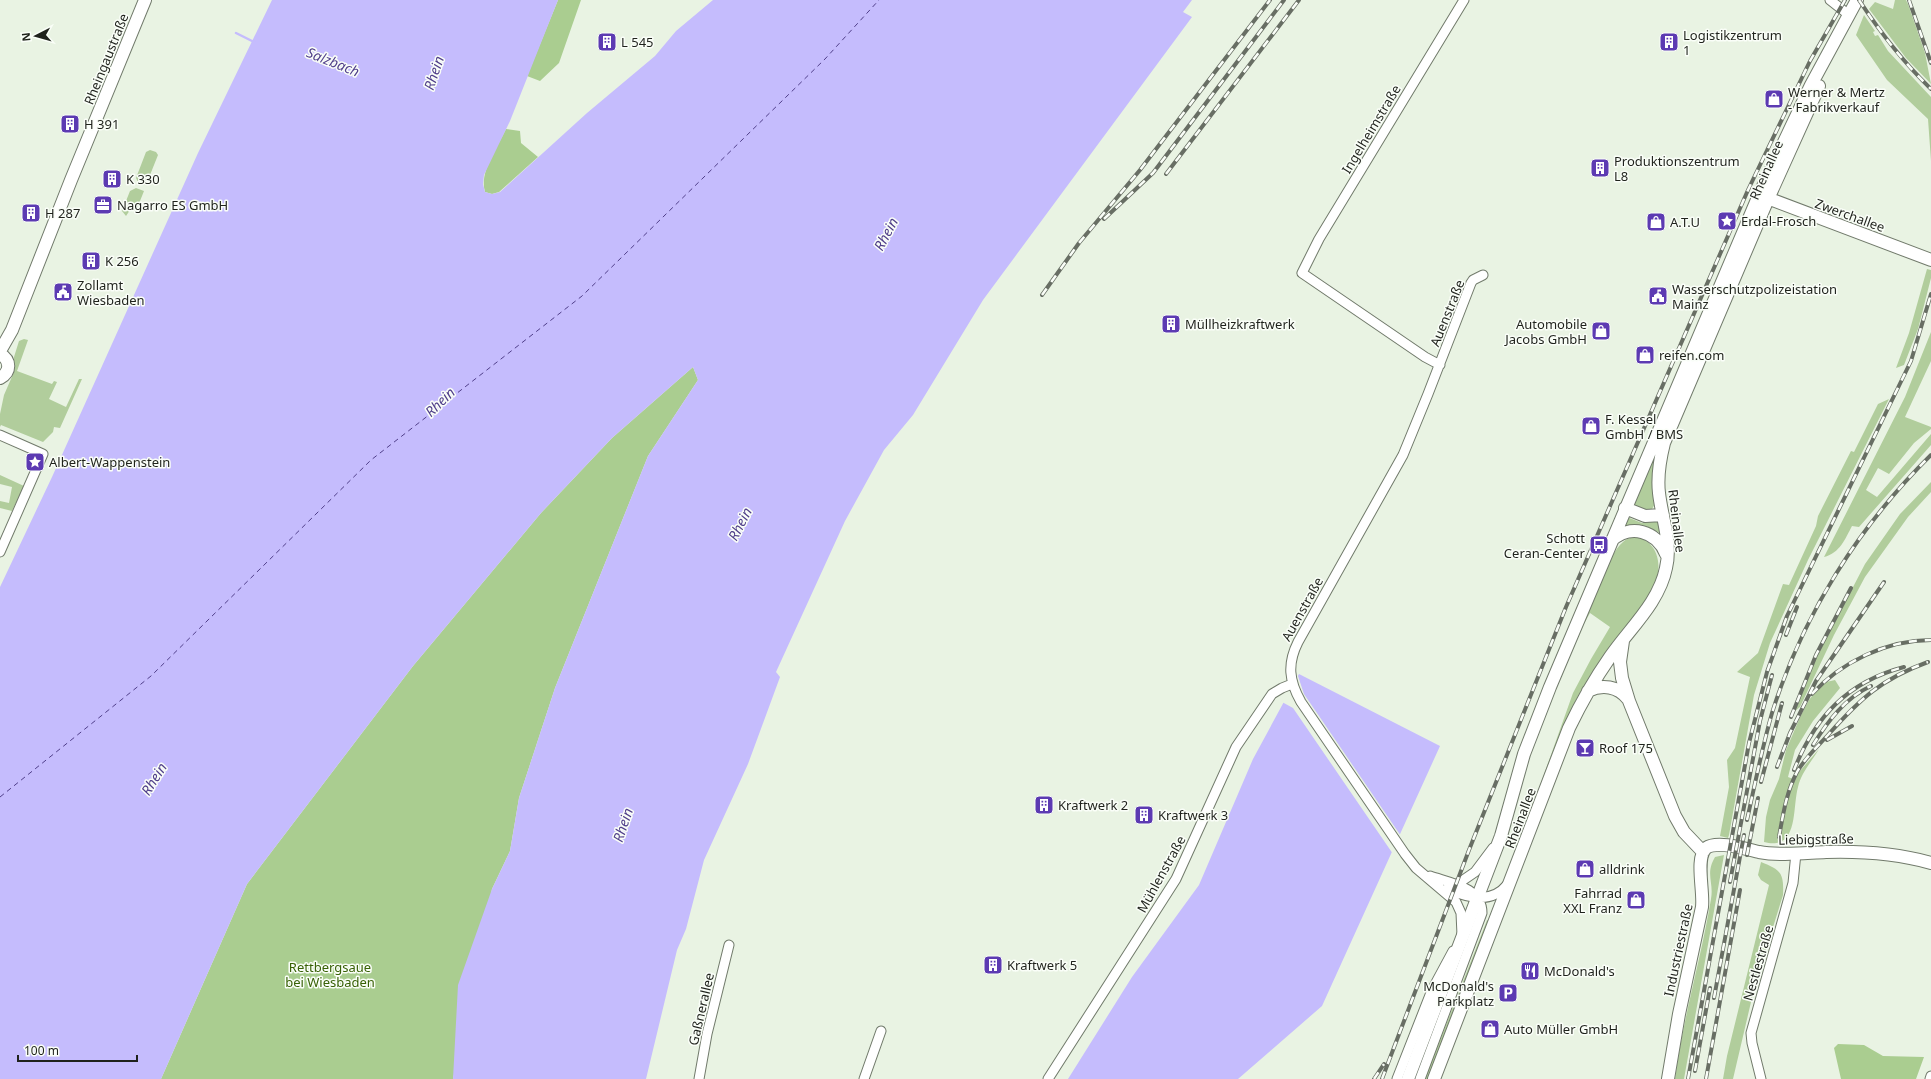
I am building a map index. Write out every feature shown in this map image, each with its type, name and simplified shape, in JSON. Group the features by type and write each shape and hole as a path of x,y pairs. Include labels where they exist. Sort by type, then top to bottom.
{"main road":[{"name":"Rheingaustraße","path":"1,379 8,368 2,355 71,180 145,0"},
{"name":"Rheinallee","path":"1408,1079 1501,836 1508,816 1524,754 1552,682 1625,508 1811,85 1856,0"},
{"name":"Rheinallee","path":"1434,1079 1561,749 1588,691 1655,596 1664,578 1668,559 1667,539 1659,493 1658,474 1664,443 1759,221 1763,197"},
{"name":"Zwerchallee","path":"1763,197 1931,260"},
{"path":"1759,221 1769,215 1790,207"},
{"path":"1625,508 1645,516 1663,515"},
{"path":"1611,541 1624,533 1643,532 1659,542 1665,550 1668,559"},
{"path":"1624,638 1620,655 1620,666 1629,701 1675,816 1684,832 1703,852"},
{"path":"1588,691 1599,687 1608,687 1622,693 1629,701"},
{"name":"Liebigstraße","path":"1703,852 1709,846 1718,844 1771,854 1871,852 1901,855 1931,863"},
{"name":"Industriestraße","path":"1668,1079 1679,1014 1702,907 1703,893 1700,862 1703,852"}],"street":[{"name":"Ingelheimstraße","path":"1302,273 1319,239 1464,0"},
{"path":"1830,0 1847,19"},
{"name":"Auenstraße","path":"1302,273 1425,357 1440,365"},
{"name":"Auenstraße","path":"1462,939 1459,907 1450,895 1411,863 1401,849 1301,702 1292,684 1290,663 1295,647 1400,461 1440,365 1471,283 1473,280 1483,275"},
{"path":"0,435 43,454 0,552"},
{"name":"Mühlenstraße","path":"1048,1079 1176,879 1194,842 1227,765 1250,726 1272,694 1292,684"},
{"path":"1456,885 1475,872 1501,836"},
{"name":"Nestlestraße","path":"1761,1079 1751,1033 1793,883 1796,853"},
{"name":"Auenstraße","path":"1423,873 1471,890 1477,897"},
{"name":"Auenstraße","path":"1440,887 1462,895 1491,897 1498,894 1511,880"},
{"path":"1420,1079 1482,913 1482,906 1477,897"},
{"name":"Rheinallee","path":"1397,1079 1438,977 1462,939"},
{"name":"Gaßnerallee","path":"699,1079 707,1034 729,945"},
{"path":"864,1079 881,1031"}],"green space":[{"path":"558,0 581,0 559,63 540,81 527,76"},
{"path":"1895,0 1906,0 1908,4 1925,53 1931,84 1906,58 1869,9 1875,2 1893,9"},
{"path":"1864,15 1875,31 1873,32 1875,36 1878,35 1888,51 1931,97 1931,161 1928,119 1887,80 1856,35"},
{"path":"506,129 520,131 521,143 538,157 499,192 492,194 485,192 484,176 490,160"},
{"path":"150,150 156,152 158,155 146,185 138,182 136,178 146,152"},
{"path":"136,188 144,191 136,211 130,210 126,216 122,211 130,191"},
{"path":"1927,269 1931,270 1931,278 1918,329 1904,365 1896,368 1909,333"},
{"path":"1931,332 1931,361 1905,417 1931,427 1931,429 1914,443 1889,474 1878,468 1866,490 1877,497 1931,434 1931,445 1859,527 1852,526 1838,549 1830,555 1824,557 1905,397"},
{"path":"24,339 28,340 17,371 52,384 54,381 57,382 49,399 66,407 79,379 82,379 60,428 54,427 53,432 43,442 1,425 0,427 0,414 4,395 14,372 14,357 19,341"},
{"name":"Rettbergsaue bei Wiesbaden","path":"693,367 698,380 648,456 555,688 519,798 510,851 492,889 453,1079 161,1079 247,884 413,666 541,513 612,438"},
{"path":"1889,399 1808,560 1770,643 1754,695 1729,835 1728,838 1720,836 1729,787 1727,760 1735,748 1750,677 1737,672 1758,653 1783,584 1789,585 1816,526 1818,516 1851,451 1854,452 1878,404"},
{"path":"1660,437 1655,504 1652,509 1646,511 1632,505"},
{"path":"0,475 24,486 12,511 0,508 0,501 9,503 12,487 0,484"},
{"path":"1931,482 1931,492 1908,517 1865,577 1834,635 1800,707 1795,711 1814,662 1865,564 1900,514"},
{"path":"1627,517 1642,523 1659,520 1660,533 1646,526 1639,525 1621,529"},
{"path":"1634,537 1647,542 1652,546 1655,552 1658,571 1654,587 1631,622 1611,645 1580,693 1557,740 1526,825 1573,693 1610,627 1590,613 1581,629 1599,582 1611,558 1623,542"},
{"path":"1835,680 1840,688 1813,721 1795,750 1788,777 1793,779 1819,749 1799,782 1794,816 1789,834 1783,840 1775,843 1764,842 1766,817 1770,800 1779,779 1786,750 1801,715 1809,700 1822,683"},
{"path":"1724,855 1684,1079 1675,1079 1678,1056 1711,899 1712,893 1710,873 1712,863 1715,857"},
{"path":"1761,862 1773,867 1780,873 1783,882 1783,895 1755,985 1733,1079 1723,1079 1727,1056 1769,885 1761,880 1758,875"},
{"path":"1487,920 1490,921 1429,1079 1425,1079"},
{"path":"1838,1044 1864,1045 1883,1056 1924,1057 1916,1079 1841,1079 1834,1048"}],"water":[{"name":"Rhein","path":"272,0 558,0 510,121 484,175 483,184 485,192 492,194 500,192 587,113 655,56 676,31 713,0 1192,0 1183,12 1192,17 983,300 913,415 884,450 845,521 776,672 780,677 748,764 704,860 686,929 677,950 646,1079 453,1079 458,985 492,889 510,851 519,798 555,688 648,456 698,380 693,367 612,438 541,513 413,666 247,884 161,1079 0,1079 0,587 52,477 198,153"},
{"path":"1299,674 1440,746 1322,1006 1238,1079 1068,1079 1132,977 1199,885 1253,759"}],"pier":[{"path":"1297,673 1304,694 1401,836 1393,854 1293,708 1282,702"}],"waterway":[{"name":"Salzbach","path":"236,33 254,42"}],"ferry route":[{"path":"0,797 151,676 371,460 582,296 825,59 879,0"}],"railway":[{"path":"1042,295 1079,243 1140,170 1270,0"},
{"path":"1104,219 1153,173 1284,0"},
{"path":"1166,174 1299,0"},
{"path":"1382,1079 1469,850 1566,607 1748,190 1810,61 1845,0"},
{"path":"1859,0 1892,46 1931,89"},
{"path":"1909,0 1931,63"},
{"path":"1688,1079 1749,743 1767,672 1787,616 1911,361 1931,294"},
{"path":"1747,820 1772,713 1800,641 1817,607 1857,542 1904,483 1931,455"},
{"path":"1777,767 1790,733 1816,681 1884,582"},
{"path":"1791,717 1816,655 1851,588"},
{"path":"1786,635 1797,607"},
{"path":"1812,694 1837,672 1866,655 1898,644 1931,640"},
{"path":"1779,837 1785,804 1790,788 1797,772 1807,757 1872,691 1897,676 1928,662"},
{"path":"1794,770 1802,751 1812,734 1823,718 1836,704 1850,692 1866,682 1904,667"},
{"path":"1730,882 1760,721 1772,675"},
{"path":"1813,745 1838,711 1853,697 1871,686"},
{"path":"1761,782 1782,703"},
{"path":"1827,740 1852,726"},
{"path":"1747,855 1758,798"},
{"path":"1714,998 1744,835"},
{"path":"1706,1079 1740,890"},
{"path":"1695,1071 1710,988"},
{"path":"1374,1079 1384,1064"}],"place":[{"name":"L 545","path":"607,42"},
{"name":"Logistikzentrum 1","path":"1669,42"},
{"name":"Werner & Mertz - Fabrikverkauf","path":"1774,99"},
{"name":"H 391","path":"70,124"},
{"name":"Produktionszentrum L8","path":"1600,168"},
{"name":"K 330","path":"112,179"},
{"name":"Nagarro ES GmbH","path":"103,205"},
{"name":"H 287","path":"31,213"},
{"name":"Erdal-Frosch","path":"1727,221"},
{"name":"A.T.U","path":"1656,222"},
{"name":"K 256","path":"91,261"},
{"name":"Zollamt Wiesbaden","path":"63,292"},
{"name":"Wasserschutzpolizeistation Mainz","path":"1658,296"},
{"name":"Müllheizkraftwerk","path":"1171,324"},
{"name":"Automobile Jacobs GmbH","path":"1601,331"},
{"name":"reifen.com","path":"1645,355"},
{"name":"F. Kessel GmbH / BMS","path":"1591,426"},
{"name":"Albert-Wappenstein","path":"35,462"},
{"name":"Schott Ceran-Center","path":"1599,545"},
{"name":"Roof 175","path":"1585,748"},
{"name":"Kraftwerk 2","path":"1044,805"},
{"name":"Kraftwerk 3","path":"1144,815"},
{"name":"alldrink","path":"1585,869"},
{"name":"Fahrrad XXL Franz","path":"1636,900"},
{"name":"Kraftwerk 5","path":"993,965"},
{"name":"McDonald's","path":"1530,971"},
{"name":"McDonald's Parkplatz","path":"1508,993"},
{"name":"Auto Müller GmbH","path":"1490,1029"}]}
